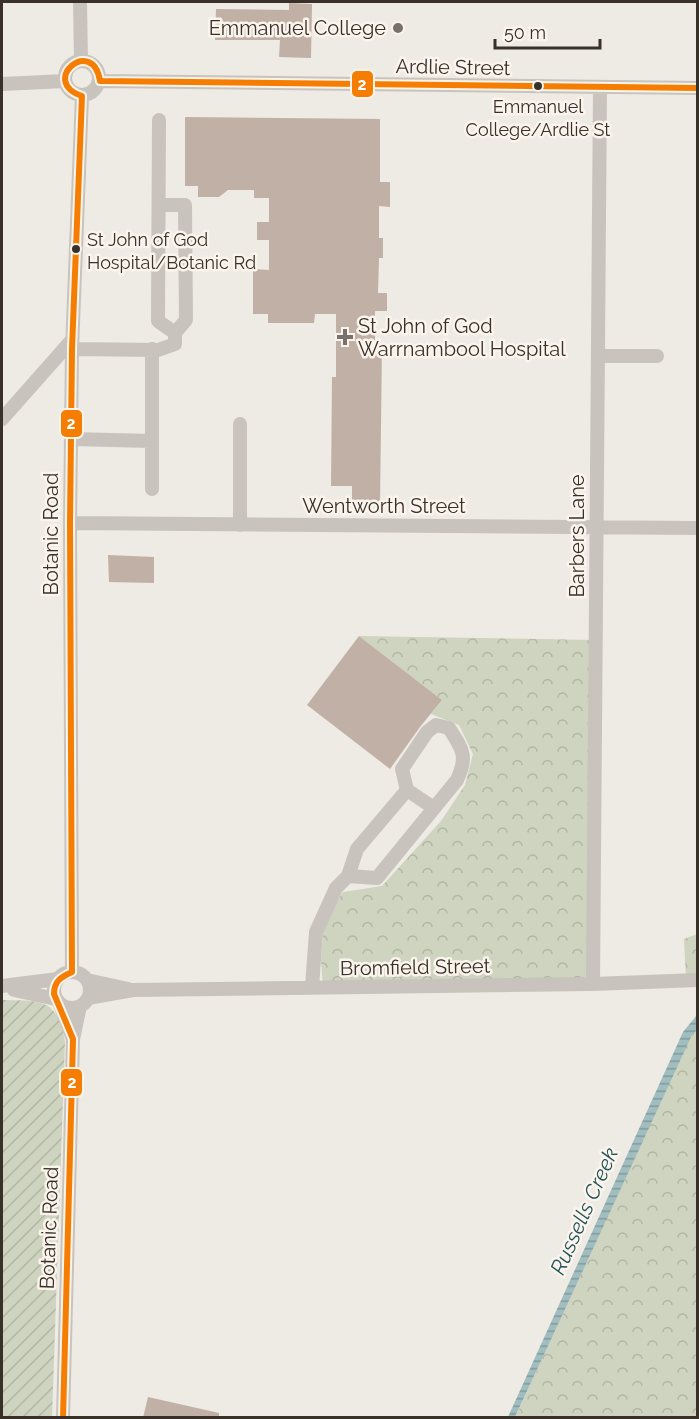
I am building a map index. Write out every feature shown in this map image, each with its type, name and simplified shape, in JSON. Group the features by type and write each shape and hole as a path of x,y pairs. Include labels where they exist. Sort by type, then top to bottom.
{"street":[{"path":"80,2 81,60"},
{"path":"81,60 95,66 100,76 100,81 91,93 82,96 71,91 65,81 67,69 81,60"},
{"path":"2,84 65,81"},
{"name":"Ardlie Street","path":"100,81 698,88"},
{"name":"Barbers Lane","path":"593,984 600,88"},
{"name":"Botanic Road","path":"72,972 70,523 72,345 82,96"},
{"path":"159,120 158,321 175,333"},
{"path":"2,419 72,345 158,350 175,344 175,333 186,320 185,205 159,205"},
{"path":"152,349 152,489"},
{"path":"598,356 657,356"},
{"path":"240,424 240,525"},
{"path":"71,439 152,441"},
{"name":"Wentworth Street","path":"70,523 698,528"},
{"path":"348,876 377,878 457,780 464,763 460,746 449,728 436,725 427,732 402,769 407,790 434,808"},
{"path":"312,987 316,932 336,888 348,876 357,849 407,790"},
{"path":"72,972 83,976 90,986 84,1002 70,1008 58,1001 2,987 58,979 72,972"},
{"path":"58,979 54,988 58,1001"},
{"name":"Bromfield Street","path":"87,980 133,990"},
{"name":"Bromfield Street","path":"84,1002 133,990 593,984 698,980"},
{"name":"Botanic Road","path":"58,1001 73,1040"},
{"name":"Botanic Road","path":"63,1418 73,1040 84,1002"}],"green space":[{"path":"359,636 596,640 593,984 323,987 321,960 324,922 343,892 382,886 441,821 465,785 473,754 459,725 431,714 442,700"},
{"path":"697,934 697,980 686,980 684,939"},
{"path":"2,1000 45,1004 57,1017 65,1042 52,1417 2,1418"},
{"path":"697,1025 697,1417 515,1418 689,1033"}],"water":[{"path":"697,1015 697,1029 692,1035 515,1417 508,1417 683,1032"}],"building":[{"path":"289,3 312,4 311,58 279,57 280,40 215,40 216,9 289,10"},
{"path":"185,117 380,119 380,182 390,182 390,207 379,206 379,238 383,238 383,258 379,258 378,293 387,293 387,311 375,311 375,345 382,345 380,504 352,503 352,486 331,486 332,377 336,377 336,314 315,314 314,323 268,323 268,314 253,314 253,269 269,270 269,240 257,240 257,222 269,222 269,198 254,198 254,190 228,190 219,197 198,197 198,186 185,186"},
{"path":"108,555 154,557 154,583 109,582"},
{"path":"359,636 442,700 390,769 307,705"},
{"path":"148,1397 219,1413 219,1418 143,1418"}],"transit line":[{"name":"2","path":"63,1418 73,1039 54,994 59,980 72,972 70,523 72,349 82,96 70,89 65,81 67,73 72,66 80,62 88,62 95,68 100,81 698,88"}],"place":[{"name":"Emmanuel College","path":"398,28"},
{"name":"Emmanuel College/Ardlie St","path":"538,86"},
{"name":"St John of God Hospital/Botanic Rd","path":"76,249"},
{"name":"St John of God Warrnambool Hospital","path":"345,337"}],"water label":[{"name":"Russells Creek","path":"584,1211"}]}
